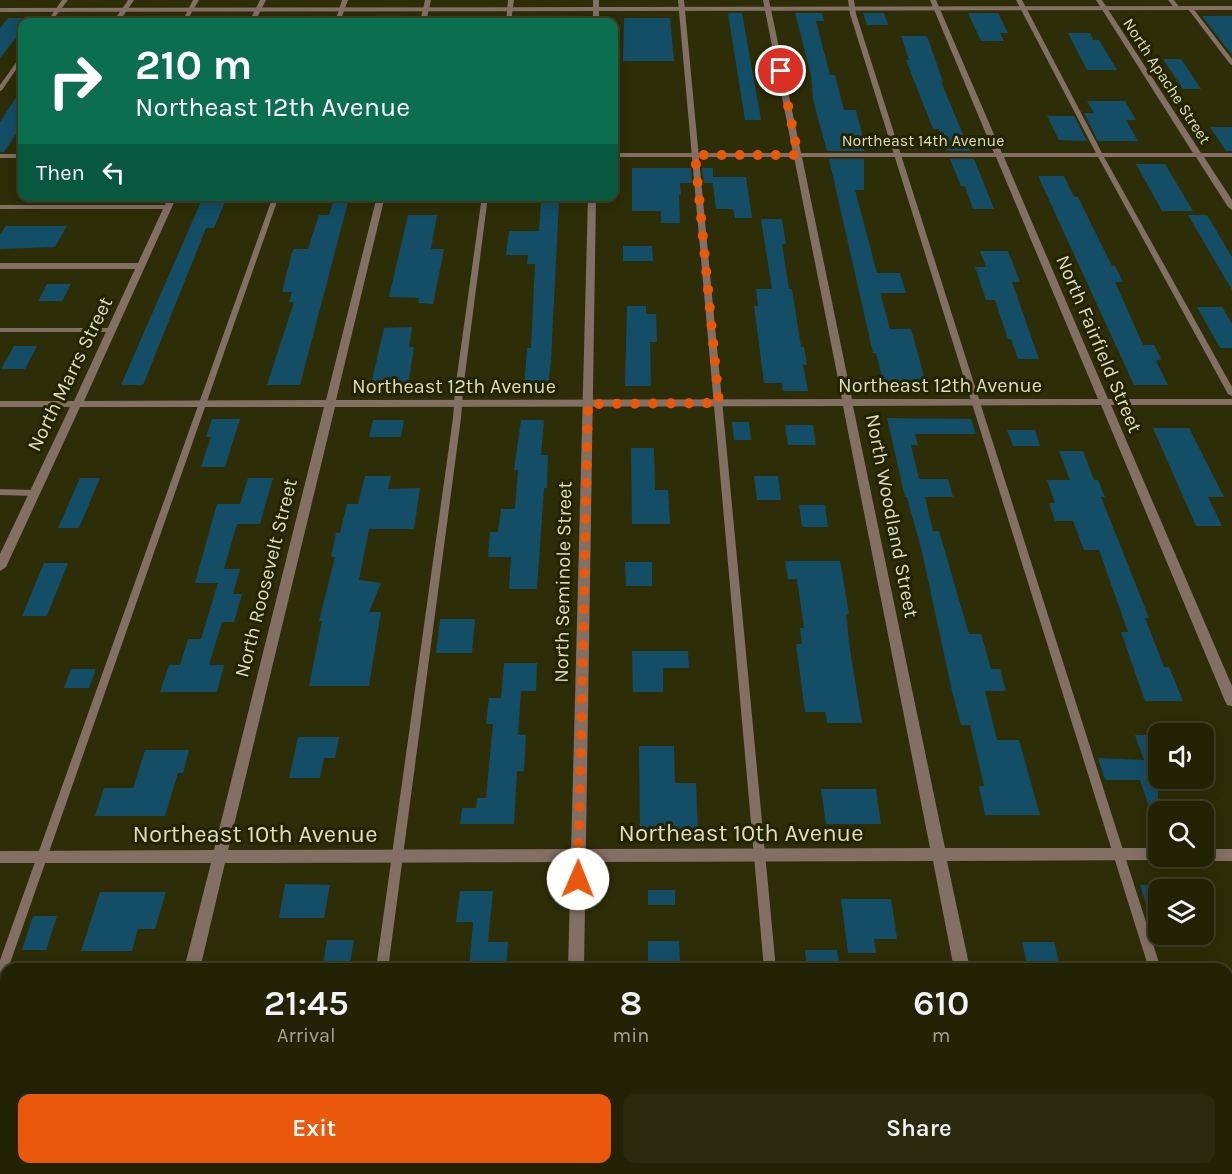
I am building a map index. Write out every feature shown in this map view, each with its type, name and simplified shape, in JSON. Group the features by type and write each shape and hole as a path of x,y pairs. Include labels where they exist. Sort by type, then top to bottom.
{"street":[{"path":"119,18 131,0"},
{"path":"254,18 263,0"},
{"path":"424,18 428,0"},
{"path":"596,0 596,18"},
{"name":"North Apache Street","path":"1099,0 1232,207"},
{"path":"0,10 683,9 767,4 852,8 934,4 1024,8 1232,8"},
{"name":"North Woodland Street","path":"767,4 961,963"},
{"name":"North Fairfield Street","path":"934,4 1232,701"},
{"name":"Northeast 14th Avenue","path":"618,155 1232,155"},
{"path":"0,156 18,156"},
{"name":"North Marrs Street","path":"0,567 76,404 84,392 171,201"},
{"name":"North Roosevelt Street","path":"193,963 380,201"},
{"name":"North Seminole Street","path":"576,963 592,201"},
{"path":"0,266 141,266"},
{"name":"Northeast 12th Avenue","path":"0,404 1232,402"},
{"name":"Northeast 10th Avenue","path":"0,857 1148,854"},
{"path":"1214,855 1232,855"}],"lane":[{"path":"52,18 65,0"},
{"path":"186,18 196,0"},
{"path":"339,18 345,0"},
{"path":"509,18 511,0"},
{"path":"681,0 769,963"},
{"path":"851,0 896,155 1153,963"},
{"path":"1019,0 1100,155 1232,394"},
{"path":"1171,0 1177,8"},
{"path":"1190,8 1232,63"},
{"path":"0,89 18,64"},
{"path":"5,963 274,201"},
{"path":"383,963 484,201"},
{"path":"0,207 168,207"},
{"path":"0,330 112,330"},
{"path":"0,492 34,492"}],"building":[{"path":"728,13 742,13 761,120 745,120"},
{"path":"795,13 822,13 824,21 816,21 830,75 835,75 844,110 856,110 864,141 864,151 827,151 813,100 811,75"},
{"path":"863,13 884,13 888,25 867,25"},
{"path":"968,13 998,13 1008,33 1000,33 1004,41 981,41"},
{"path":"1202,16 1232,16 1232,55"},
{"path":"8,18 18,18 18,35 0,58 0,28"},
{"path":"624,18 670,18 674,61 623,61"},
{"path":"1068,33 1090,33 1093,40 1099,40 1117,70 1087,70"},
{"path":"901,36 927,36 943,82 941,82 970,151 947,151 939,129 933,129 906,60 909,60"},
{"path":"1163,59 1181,59 1201,89 1183,89"},
{"path":"18,94 18,131 4,152 0,152 0,122"},
{"path":"1087,101 1125,101 1136,120 1126,120 1138,141 1098,141 1084,113 1094,113"},
{"path":"1047,116 1074,116 1087,141 1059,140"},
{"path":"1210,127 1232,127 1232,151 1226,151"},
{"path":"829,159 864,159 864,190 855,190 877,273 900,273 906,293 880,293 890,329 911,329 925,380 904,380 907,389 885,389 876,353 873,353"},
{"path":"950,159 974,159 994,209 973,209 965,186 961,186"},
{"path":"1136,164 1165,164 1193,211 1162,211"},
{"path":"632,168 691,168 692,183 680,183 680,223 661,223 661,211 632,211"},
{"path":"702,168 713,168 713,177 746,177 752,218 735,218 733,209 716,209 713,183 704,183"},
{"path":"1038,176 1064,176 1074,197 1078,197 1112,266 1115,266 1123,282 1115,282 1143,345 1154,345 1161,359 1156,361 1168,385 1134,385"},
{"path":"201,201 225,201 214,228 206,228 143,385 121,385"},
{"path":"541,201 559,201 551,360 548,388 524,388 527,348 531,348 535,264 527,264 528,255 506,255 509,231 539,231"},
{"path":"333,202 348,202 300,385 267,385 294,302 289,302 292,292 282,292 292,252 294,249 308,249 319,215 329,215"},
{"path":"408,215 437,215 431,249 444,249 433,304 418,303 419,298 389,297"},
{"path":"1188,215 1207,215 1232,257 1232,290"},
{"path":"761,219 782,219 786,244 782,244 801,347 804,347 807,365 803,365 808,391 783,391 782,383 764,383 754,306 758,306 756,289 772,289"},
{"path":"6,226 67,226 55,247 0,249 0,235"},
{"path":"623,246 652,246 653,261 623,261"},
{"path":"980,251 1008,251 1020,282 1012,282 1039,359 1018,359 1011,339 1008,339 995,300 986,300 975,267 986,267"},
{"path":"47,284 71,284 62,301 38,301"},
{"path":"627,306 646,306 646,314 656,314 657,342 650,342 651,386 625,386"},
{"path":"1197,307 1222,307 1232,324 1232,348 1220,348"},
{"path":"412,327 409,347 414,347 408,385 371,385 384,328"},
{"path":"14,346 37,346 25,369 1,369"},
{"path":"887,418 971,419 976,434 915,434 918,445 911,445 919,479 948,479 953,497 925,497 933,531 939,531 969,634 981,634 991,669 1000,669 1006,691 985,691 997,740 1019,740 1040,815 985,815 979,786 984,786 970,725 961,725 922,552 907,497 905,497"},
{"path":"212,419 240,419 225,467 201,467 211,437 206,437"},
{"path":"373,420 404,420 401,437 369,437"},
{"path":"521,420 544,420 541,455 548,455 537,589 509,589 511,557 488,557 490,532 498,532 501,509 515,509 518,470 514,470"},
{"path":"732,422 749,422 751,440 734,440"},
{"path":"785,425 813,425 816,445 788,445"},
{"path":"1153,428 1189,428 1224,497 1208,497 1222,526 1196,526"},
{"path":"1007,430 1035,430 1040,446 1013,446"},
{"path":"631,448 654,448 655,490 668,490 670,524 632,524"},
{"path":"1059,451 1083,451 1094,480 1098,480 1105,497 1101,497 1149,618 1145,618 1164,667 1169,667 1183,701 1145,701 1121,632 1128,632 1099,550 1084,550 1073,521 1055,521 1049,503 1055,503 1047,480 1070,480"},
{"path":"365,476 391,476 388,489 420,488 414,529 369,529 359,580 381,583 369,612 381,612 369,686 309,686 322,621 319,621 335,557 331,557 336,533 340,533 347,504 358,504"},
{"path":"754,476 778,476 781,500 757,500"},
{"path":"80,478 100,478 79,528 58,528"},
{"path":"248,478 273,478 260,524 237,524 224,569 240,569 233,594 242,594 234,622 222,622 209,665 224,665 217,692 160,692 169,665 180,665 188,639 201,639 218,583 195,583 217,504 240,504"},
{"path":"799,505 825,505 828,527 802,527"},
{"path":"785,561 840,561 849,614 846,614 850,650 862,723 827,723 825,712 805,712 796,644 802,644 800,628 804,628 797,579 788,579"},
{"path":"625,562 652,562 652,586 626,586"},
{"path":"44,563 68,563 47,616 22,616"},
{"path":"440,619 475,619 472,653 436,653"},
{"path":"632,651 688,651 689,668 663,668 663,692 633,692"},
{"path":"504,663 537,663 536,691 521,691 518,735 526,735 524,771 517,771 514,824 460,824 462,808 476,808 477,798 486,798 493,724 486,724 489,698 501,698"},
{"path":"71,669 96,669 89,688 64,688"},
{"path":"1135,735 1148,735 1148,789 1158,789 1158,801 1148,801 1148,804 1140,780 1105,780 1098,758 1144,760"},
{"path":"298,737 339,737 335,758 324,758 320,778 289,778"},
{"path":"639,746 674,746 675,783 696,783 698,829 640,829"},
{"path":"145,750 189,750 183,773 178,773 165,816 95,816 104,788 133,788"},
{"path":"821,789 876,789 881,824 826,824"},
{"path":"285,884 330,885 324,918 279,918"},
{"path":"1140,885 1148,885 1148,910"},
{"path":"648,890 675,890 675,905 648,905"},
{"path":"460,891 493,891 488,942 508,942 506,963 470,963 473,922 456,922"},
{"path":"100,892 166,892 155,929 138,929 132,951 81,951"},
{"path":"841,899 891,899 897,939 874,939 876,953 848,953"},
{"path":"33,916 57,916 46,950 22,950"},
{"path":"327,940 354,940 350,963 323,963"},
{"path":"648,941 679,941 680,961 648,961"},
{"path":"1022,942 1054,942 1059,963 1027,963"},
{"path":"805,950 837,950 839,963 806,963"}],"route":[{"path":"578,879 588,404 719,403 695,155 798,155 781,71"}]}
